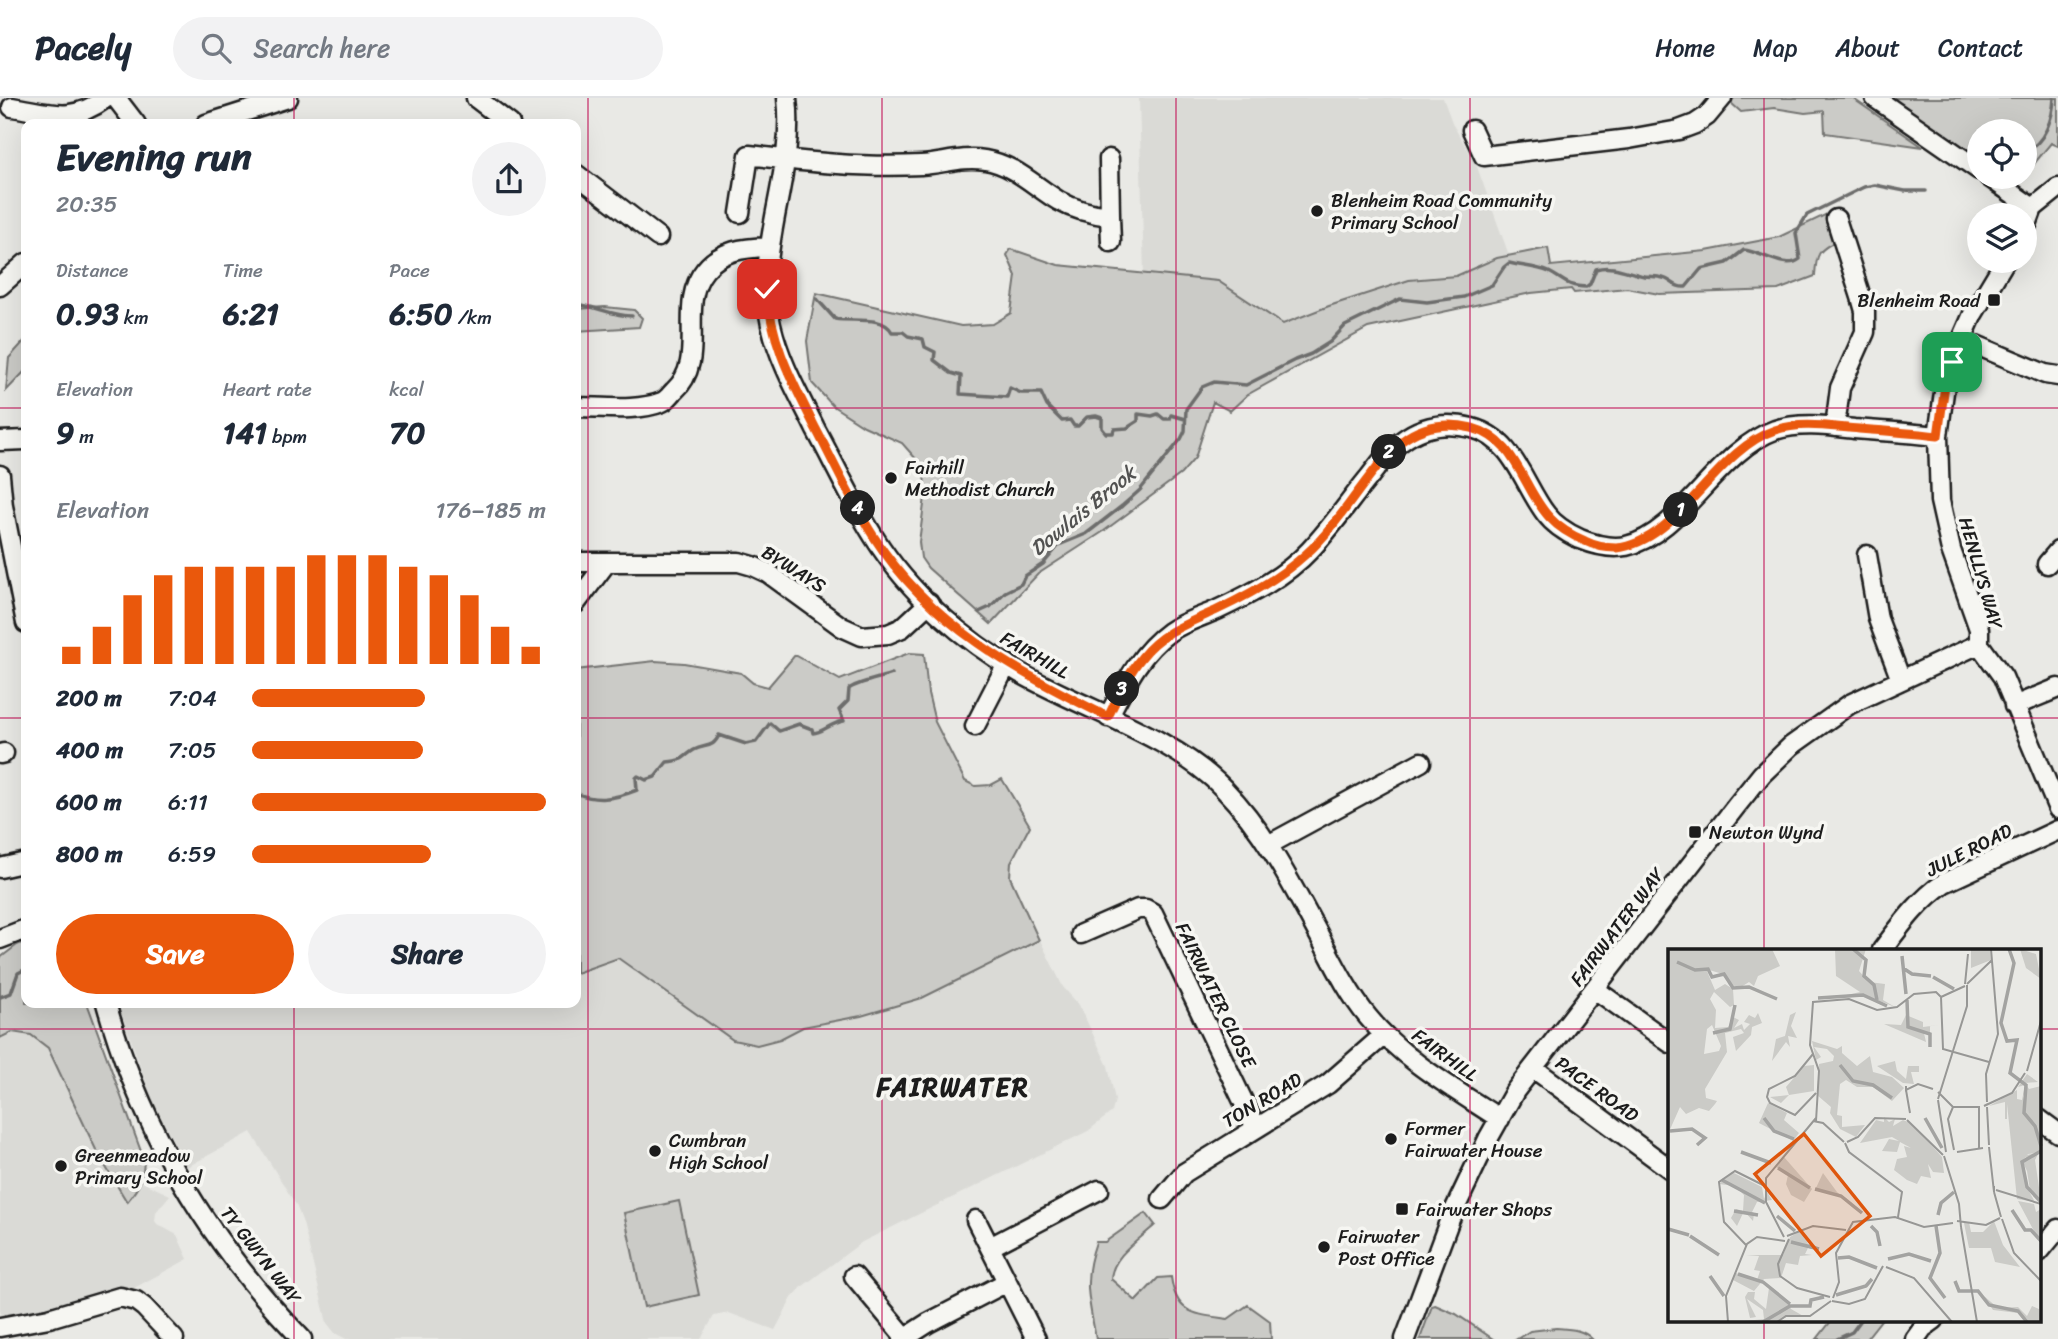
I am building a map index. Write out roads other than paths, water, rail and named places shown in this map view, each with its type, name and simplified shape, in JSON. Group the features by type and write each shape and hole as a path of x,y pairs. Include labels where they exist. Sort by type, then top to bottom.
{"street":[{"path":"12,107 76,115 88,111 106,98"},
{"path":"116,98 132,119"},
{"path":"221,119 288,98"},
{"path":"476,98 503,119"},
{"name":"FAIRHILL","path":"787,98 787,160 768,247 766,270 769,308 783,365 873,536 892,563 929,603 972,641 1007,664 1158,741 1201,768 1238,804 1268,845 1354,998 1384,1035 1406,1056 1500,1119"},
{"path":"1472,130 1485,156 1629,139 1679,130 1695,124 1707,116 1722,98"},
{"path":"1875,98 1967,162"},
{"path":"256,107 262,119"},
{"path":"740,213 749,155 844,164 921,165 971,158 986,160 1016,171 1059,201 1076,209 1111,216"},
{"path":"1109,159 1111,242"},
{"path":"581,178 658,237"},
{"path":"2037,205 2058,188"},
{"path":"2006,189 2026,203"},
{"path":"1835,427 1840,388 1865,332 1865,311 1836,219"},
{"path":"581,407 640,407 664,401 683,383 690,366 692,301 701,275 712,262 731,251 768,247"},
{"path":"0,286 21,267"},
{"name":"HENLLYS WAY","path":"1998,273 1962,339 1945,385 1938,436 1940,501 1951,550 1975,614 1979,644 2003,677 2058,809"},
{"path":"1962,339 2045,374 2058,376"},
{"path":"1108,717 1132,672 1152,647 1171,631 1250,593 1299,561 1389,452 1417,432 1449,424 1483,433 1512,456 1548,516 1565,532 1589,543 1613,548 1630,545 1651,535 1681,510 1730,460 1760,437 1774,430 1797,426 1835,427 1938,436"},
{"path":"0,441 21,440"},
{"path":"0,475 3,506 21,583"},
{"path":"1867,555 1878,619 1902,680"},
{"name":"BYWAYS","path":"581,562 739,562 769,574 842,627 862,636 888,634 902,628 929,603"},
{"path":"581,596 607,562"},
{"name":"FAIRWATER WAY","path":"1405,1339 1450,1219 1515,1091 1762,774 1791,746 1850,704 1979,644"},
{"path":"975,726 1007,664"},
{"path":"2014,706 2058,688"},
{"path":"1268,845 1421,762"},
{"name":"JULE ROAD","path":"1883,949 1914,908 1944,883 2058,830"},
{"path":"0,868 21,863"},
{"name":"FAIRWATER CLOSE","path":"1082,934 1138,909 1153,913 1256,1128"},
{"path":"0,939 21,931"},
{"path":"1596,989 1668,1042"},
{"name":"TY GWYN WAY","path":"108,1008 126,1068 170,1164 198,1210 300,1338"},
{"name":"TON ROAD","path":"1162,1199 1184,1173 1328,1084 1384,1035"},
{"name":"PACE ROAD","path":"1533,1069 1668,1168"},
{"path":"2040,1120 2058,1133"},
{"path":"990,1247 1091,1199"},
{"path":"976,1220 1036,1339"},
{"path":"2040,1251 2058,1229"},
{"path":"865,1281 904,1338 1007,1282"},
{"path":"0,1326 50,1318 120,1297 136,1301 144,1307 174,1339"},
{"path":"1915,1339 1931,1322"}],"waterway":[{"name":"Dowlais Brook","path":"2037,144 2047,129 2054,98"},
{"name":"Dowlais Brook","path":"979,612 990,607 1005,592 1021,584 1025,576 1043,564 1059,545 1086,534 1140,490 1181,439 1185,431 1186,409 1202,387 1214,382 1246,385 1311,354 1330,342 1345,326 1400,299 1427,302 1464,297 1492,285 1509,263 1545,270 1580,287 1590,284 1596,269 1602,268 1663,278 1686,287 1701,269 1727,263 1744,250 1780,262 1788,263 1800,259 1796,233 1807,215 1864,187 1875,185 1905,191 1926,191"},
{"path":"817,299 835,319 875,321 882,323 892,332 903,332 908,336 923,339 925,347 935,352 934,360 951,373 961,376 960,394 1007,397 1010,388 1021,393 1041,393 1047,406 1062,421 1070,420 1074,426 1078,426 1087,417 1096,416 1102,418 1102,428 1106,433 1127,428 1138,421 1138,414 1158,414 1164,419 1170,419 1171,415 1185,419"},
{"path":"581,305 632,316"},
{"name":"Dowlais Brook","path":"581,795 605,798 637,790 638,776 646,780 655,777 667,762 680,759 711,744 719,735 746,744 756,742 770,723 779,731 799,724 812,729 813,733 820,731 844,721 839,710 848,701 849,689 892,674"},
{"name":"Dowlais Brook","path":"0,997 11,993 21,972"},
{"path":"1837,1339 1852,1332 1860,1322"}],"place":[{"name":"Blenheim Road Community Primary School","path":"1317,211"},
{"name":"Blenheim Road","path":"1994,300"},
{"name":"Fairhill Methodist Church","path":"891,478"},
{"name":"Newton Wynd","path":"1695,832"},
{"name":"Former Fairwater House","path":"1391,1139"},
{"name":"Cwmbran High School","path":"655,1151"},
{"name":"Greenmeadow Primary School","path":"61,1166"},
{"name":"Fairwater Shops","path":"1402,1209"},
{"name":"Fairwater Post Office","path":"1324,1247"}],"district":[{"name":"FAIRWATER","path":"953,1087"}]}
